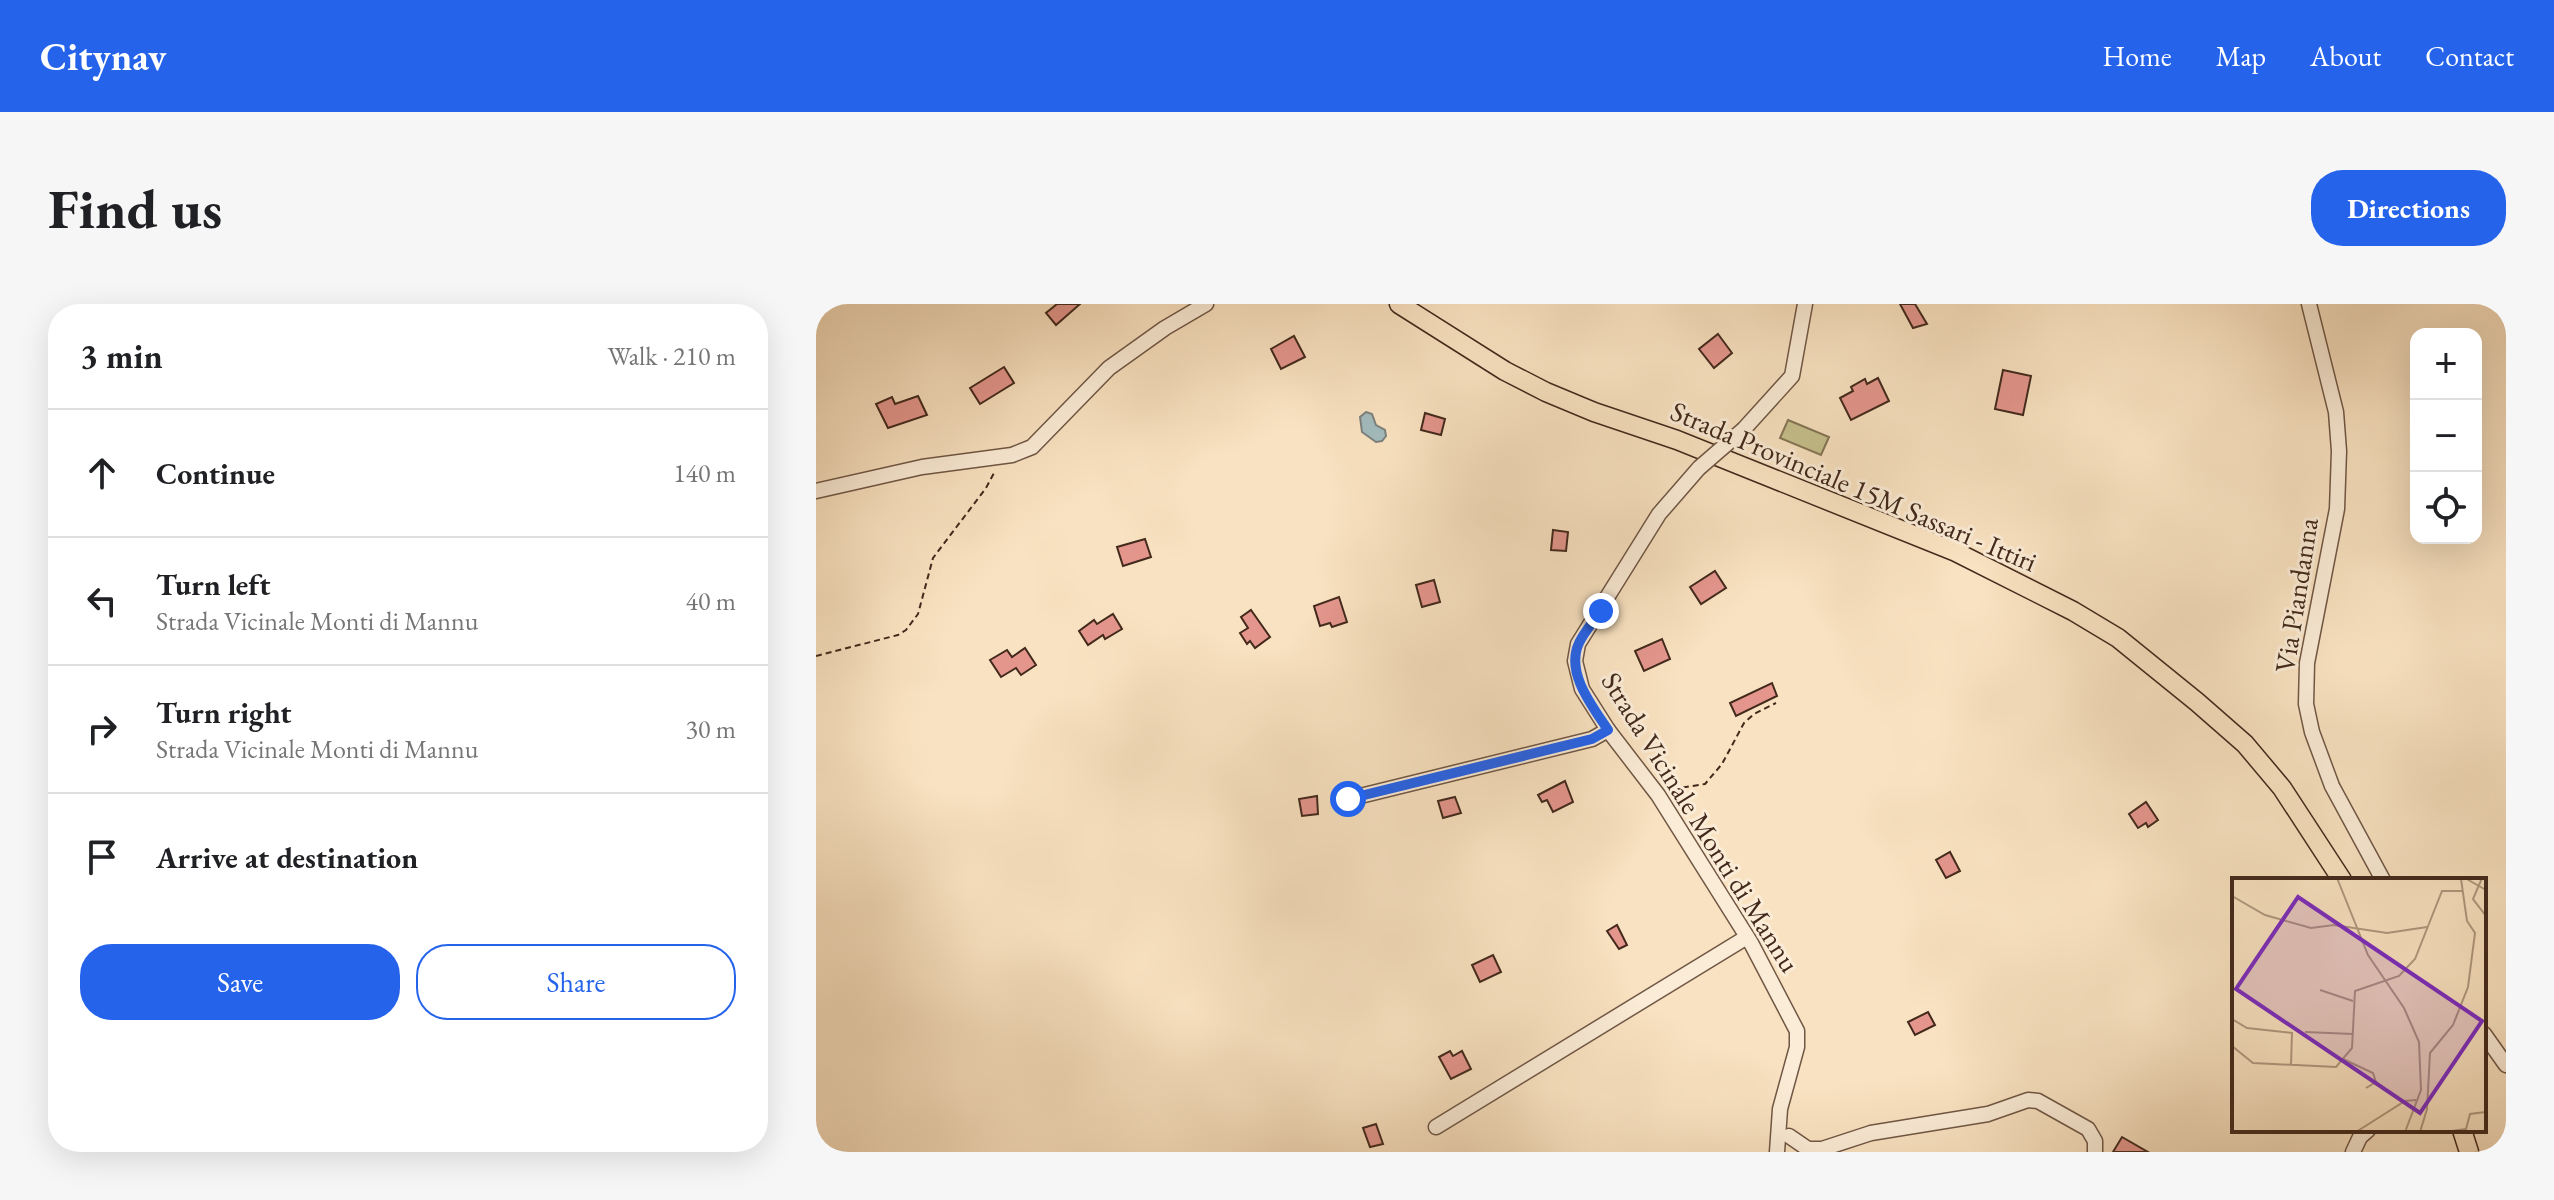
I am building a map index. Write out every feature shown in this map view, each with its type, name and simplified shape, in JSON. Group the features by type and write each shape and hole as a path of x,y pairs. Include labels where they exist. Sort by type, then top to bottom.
{"main road":[{"name":"Strada Provinciale 15M Sassari - Ittiri","path":"1399,304 1457,343 1546,392 1594,412 1692,445 1956,552 2073,611 2118,638 2245,744 2282,788 2341,878"},
{"path":"2463,1132 2469,1152"}],"street":[{"path":"816,491 922,467 1001,457 1032,447 1109,368 1165,328 1206,304"},
{"name":"Strada Vicinale Monti di Mannu","path":"1777,1152 1780,1109 1797,1047 1797,1031 1747,937 1658,795 1608,730 1582,689 1575,661 1578,644 1659,514 1699,468 1744,429 1792,376 1805,304"},
{"name":"Via Piandanna","path":"2309,304 2336,412 2339,451 2337,509 2307,663 2306,704 2312,732 2332,786 2382,878"},
{"path":"1348,799 1592,739 1608,730"},
{"path":"1436,1127 1747,937"},
{"path":"2486,1041 2506,1065"},
{"path":"1789,1136 1808,1149 1822,1149 1871,1133 1988,1114 2028,1100 2038,1101 2088,1129 2095,1141 2095,1152"},
{"path":"2353,1152 2366,1132"}],"path":[{"path":"816,656 898,635 906,630 918,614 933,558 986,488 1001,457"},
{"path":"1658,795 1677,788 1705,784 1722,764 1744,723 1776,703"}],"shaded area":[{"path":"1788,420 1829,437 1821,455 1780,438"}],"water":[{"path":"1366,412 1372,414 1376,425 1385,430 1386,436 1382,441 1376,442 1362,432 1360,417"}],"building":[{"path":"1057,304 1080,304 1056,325 1046,313"},
{"path":"1900,304 1915,304 1927,324 1913,328"},
{"path":"1718,334 1732,353 1714,368 1699,349"},
{"path":"1294,336 1305,357 1281,369 1271,349"},
{"path":"1004,367 1014,383 980,404 970,388"},
{"path":"2003,370 2031,376 2023,415 1995,409"},
{"path":"1878,378 1889,401 1851,420 1840,398 1865,379 1867,384"},
{"path":"918,396 927,415 888,428 876,404 892,397 895,404"},
{"path":"1425,413 1445,419 1441,435 1421,430"},
{"path":"1553,530 1568,532 1566,551 1551,550"},
{"path":"1145,539 1151,557 1123,566 1117,547"},
{"path":"1715,571 1726,588 1701,604 1690,587"},
{"path":"1434,580 1440,602 1422,607 1416,585"},
{"path":"1339,597 1347,622 1332,627 1330,623 1320,626 1314,606"},
{"path":"1251,610 1270,637 1255,648 1250,641 1247,644 1240,633 1248,628 1241,617"},
{"path":"1113,614 1122,629 1105,639 1103,635 1088,645 1079,631 1094,620 1097,624"},
{"path":"1662,639 1670,659 1644,671 1635,651"},
{"path":"1025,648 1036,665 1021,675 1016,668 1001,677 990,660 1007,650 1012,657"},
{"path":"1772,683 1777,696 1736,716 1730,703"},
{"path":"1565,781 1573,802 1553,812 1547,800 1542,802 1538,795"},
{"path":"1317,796 1318,814 1302,816 1299,799"},
{"path":"1455,797 1461,813 1443,818 1438,801"},
{"path":"2146,802 2158,820 2148,827 2146,823 2138,828 2129,814"},
{"path":"1950,852 1960,871 1946,878 1936,860"},
{"path":"1617,925 1627,945 1619,949 1607,931"},
{"path":"1493,955 1501,972 1480,982 1472,965"},
{"path":"1928,1012 1935,1025 1915,1035 1908,1022"},
{"path":"1450,1051 1453,1056 1462,1051 1471,1069 1451,1079 1439,1057"},
{"path":"1376,1124 1383,1144 1370,1147 1363,1128"},
{"path":"2122,1137 2148,1152 2113,1152"}],"route":[{"path":"1348,799 1592,739 1608,730 1582,689 1575,661 1578,644 1601,611"}]}
